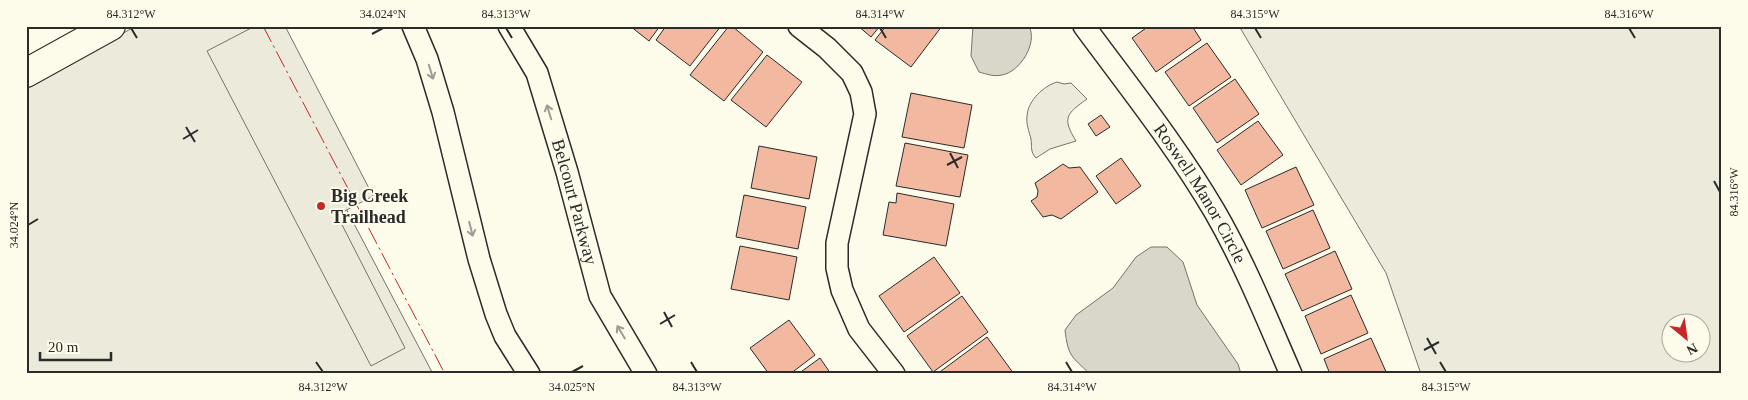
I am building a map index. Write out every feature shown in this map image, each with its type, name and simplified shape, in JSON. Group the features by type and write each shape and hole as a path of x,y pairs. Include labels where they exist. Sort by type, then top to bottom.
{"main road":[{"path":"26,72 111,26"}],"street":[{"path":"414,26 427,59 443,112 479,259 496,314 505,336 529,374"},
{"name":"Belcourt Parkway","path":"509,26 537,73 567,172 600,296 646,374"},
{"path":"799,26 827,48 852,73 861,92 865,114 837,243 837,268 842,290 859,329 894,374"},
{"name":"Roswell Manor Circle","path":"1084,26 1190,171 1212,206 1242,262 1291,374"}],"shaded area":[{"path":"136,26 250,26 433,374 26,374 26,87"},
{"name":"Big Creek Trailhead","path":"255,26 285,26 373,196 337,215 405,348 371,366 207,51"},
{"path":"973,26 1029,26 1031,40 1026,56 1009,73 996,76 979,72 971,56"},
{"path":"1239,26 1722,26 1722,374 1421,374 1386,273"},
{"path":"1057,82 1071,83 1087,99 1074,109 1068,117 1069,127 1076,141 1050,149 1036,158 1032,151 1027,125 1028,110 1038,95 1047,87"},
{"path":"1151,247 1167,247 1183,262 1197,305 1238,364 1241,374 1090,374 1069,351 1065,330 1076,315 1113,288 1136,257"}],"building":[{"path":"630,26 660,26 649,41"},
{"path":"666,26 721,26 690,66 656,40"},
{"path":"729,26 732,26 763,52 724,101 690,75"},
{"path":"858,26 880,26 871,37"},
{"path":"886,26 942,26 911,67 875,40"},
{"path":"1149,26 1192,26 1201,40 1156,72 1132,38"},
{"path":"1207,43 1231,77 1189,106 1165,72"},
{"path":"767,55 802,82 766,127 731,100"},
{"path":"1235,79 1259,114 1217,143 1193,108"},
{"path":"911,93 972,105 964,148 902,137"},
{"path":"1101,115 1110,127 1096,136 1088,124"},
{"path":"1258,121 1283,155 1241,185 1217,150"},
{"path":"905,143 968,155 960,197 896,186"},
{"path":"759,146 817,157 809,199 751,188"},
{"path":"1121,158 1141,186 1116,204 1096,176"},
{"path":"1063,164 1069,168 1080,167 1098,192 1061,219 1052,215 1043,217 1031,201 1037,197 1038,191 1035,183"},
{"path":"1296,167 1314,205 1262,228 1245,190"},
{"path":"897,193 954,204 946,246 883,235 889,202 896,203"},
{"path":"744,195 806,207 798,249 736,237"},
{"path":"1313,210 1330,248 1283,269 1266,231"},
{"path":"740,246 797,257 789,300 731,289"},
{"path":"1335,251 1352,289 1302,311 1285,274"},
{"path":"934,257 960,293 904,332 879,296"},
{"path":"1351,295 1368,333 1321,354 1305,316"},
{"path":"962,296 988,332 933,372 907,336"},
{"path":"789,320 815,355 790,374 769,374 750,348"},
{"path":"987,337 1014,374 937,374"},
{"path":"1371,338 1387,374 1330,374 1324,359"},
{"path":"820,358 831,374 798,374"}],"power":[{"path":"263,26 445,374"}],"place":[{"name":"Big Creek Trailhead","path":"321,206"}]}
